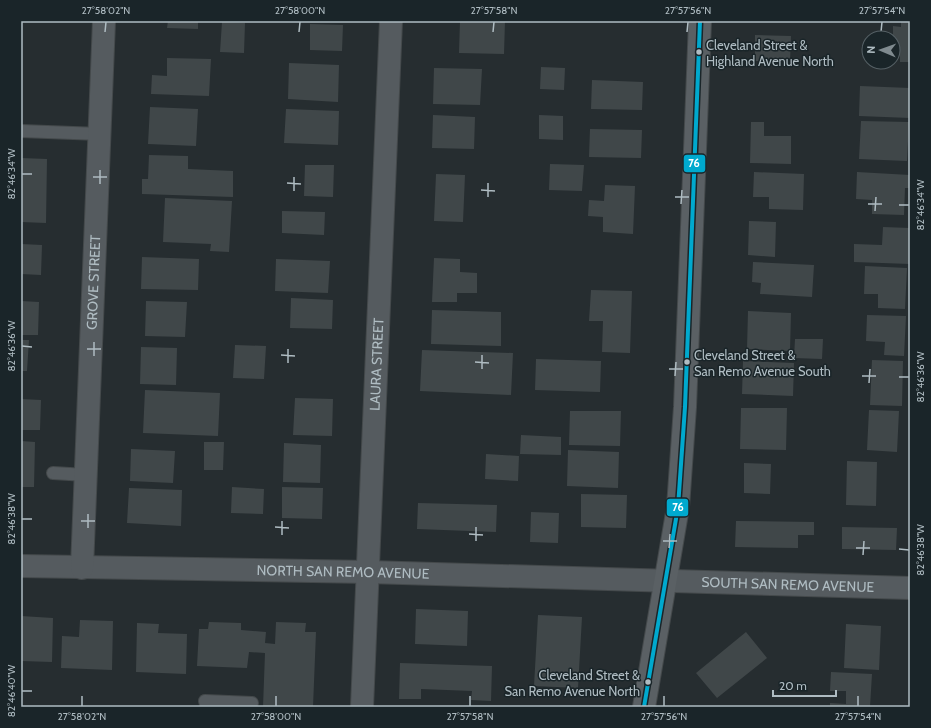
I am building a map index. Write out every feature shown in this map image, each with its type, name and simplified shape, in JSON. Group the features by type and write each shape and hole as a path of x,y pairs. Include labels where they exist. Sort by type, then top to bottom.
{"street":[{"name":"GROVE STREET","path":"82,568 104,21"},
{"name":"LAURA STREET","path":"362,707 369,572 391,21"},
{"path":"644,707 678,507 685,407 700,21"},
{"name":"NORTH SAN REMO AVENUE","path":"21,566 369,572 665,582"},
{"name":"SOUTH SAN REMO AVENUE","path":"665,582 910,588"}],"lane":[{"path":"21,131 100,134"},
{"path":"53,473 86,475"},
{"path":"207,707 205,701 252,703"}],"building":[{"path":"168,21 198,21 198,29 167,28"},
{"path":"460,21 505,21 504,54 459,53"},
{"path":"901,21 910,21 910,62 901,62 901,30 893,30 893,26 901,27"},
{"path":"222,22 245,23 244,53 220,52"},
{"path":"310,24 343,25 342,51 310,50"},
{"path":"755,35 791,36 790,62 755,61"},
{"path":"167,58 211,59 209,96 151,94 152,75 167,76"},
{"path":"289,63 339,65 338,102 288,99"},
{"path":"541,67 565,68 564,90 540,89"},
{"path":"434,68 482,69 480,105 433,104"},
{"path":"592,80 643,82 642,110 591,109"},
{"path":"860,86 910,88 910,118 859,116"},
{"path":"150,107 198,109 196,146 148,144"},
{"path":"286,109 339,111 338,145 284,143"},
{"path":"433,115 475,117 474,149 432,148"},
{"path":"539,115 563,116 563,140 539,139"},
{"path":"861,121 909,122 907,161 859,159"},
{"path":"751,122 764,122 764,136 791,136 791,164 750,163"},
{"path":"590,129 642,130 641,158 589,157"},
{"path":"149,155 188,156 188,169 233,171 233,197 142,194 142,179 148,179"},
{"path":"21,158 47,159 46,223 21,222"},
{"path":"550,164 584,165 582,191 549,190"},
{"path":"305,165 334,165 333,197 304,196"},
{"path":"754,172 804,174 803,210 769,209 769,197 753,197"},
{"path":"857,172 910,175 910,188 905,188 904,215 872,214 872,200 856,199"},
{"path":"436,174 465,175 463,222 434,221"},
{"path":"605,185 635,186 633,234 603,232 603,217 588,216 589,200 604,201"},
{"path":"165,198 232,201 229,252 210,251 211,244 163,242"},
{"path":"282,211 325,212 324,235 282,233"},
{"path":"749,221 776,222 775,257 748,255"},
{"path":"883,227 910,228 910,264 854,262 854,244 882,245"},
{"path":"21,244 42,245 41,275 21,274"},
{"path":"142,257 199,259 198,290 141,289"},
{"path":"434,258 460,259 460,272 477,273 477,293 457,293 457,302 432,302"},
{"path":"276,259 330,261 328,293 275,291"},
{"path":"753,262 814,265 812,297 760,294 761,283 752,282"},
{"path":"865,266 907,268 905,309 878,308 878,294 864,294"},
{"path":"591,290 632,291 630,353 602,352 603,321 589,321"},
{"path":"291,298 333,300 332,329 290,328"},
{"path":"21,301 39,302 38,335 21,335"},
{"path":"146,301 187,302 185,337 145,336"},
{"path":"432,310 501,312 501,346 431,344"},
{"path":"748,311 791,313 790,351 747,349"},
{"path":"867,315 906,316 904,356 884,355 885,342 866,341"},
{"path":"795,339 823,339 822,359 794,358"},
{"path":"21,340 29,340 27,371 21,371"},
{"path":"235,345 266,346 264,379 233,378"},
{"path":"141,347 177,348 176,385 140,384"},
{"path":"422,350 513,353 511,395 420,391"},
{"path":"536,359 601,361 600,392 535,390"},
{"path":"872,360 903,361 902,406 870,405"},
{"path":"743,361 794,363 793,396 742,394"},
{"path":"145,390 220,393 218,436 143,433"},
{"path":"295,398 333,399 332,436 293,435"},
{"path":"21,399 41,400 40,430 21,430"},
{"path":"741,408 787,408 786,450 740,449"},
{"path":"869,410 899,411 897,452 867,450"},
{"path":"570,411 621,411 620,446 569,445"},
{"path":"521,435 561,437 561,455 520,454"},
{"path":"21,441 35,442 34,487 21,487"},
{"path":"204,442 224,442 223,470 204,470"},
{"path":"284,443 321,445 320,483 283,482"},
{"path":"131,449 175,451 173,483 130,481"},
{"path":"568,450 619,452 618,488 567,486"},
{"path":"486,454 519,456 518,481 485,479"},
{"path":"847,461 877,462 876,506 846,505"},
{"path":"744,463 771,464 770,494 744,493"},
{"path":"232,487 264,489 263,514 231,513"},
{"path":"282,487 323,488 322,519 282,518"},
{"path":"129,488 182,490 181,526 127,523"},
{"path":"581,494 627,495 626,528 581,527"},
{"path":"418,503 497,505 496,532 417,529"},
{"path":"531,512 559,513 558,543 530,542"},
{"path":"736,521 814,522 814,535 798,535 798,548 735,547"},
{"path":"842,527 897,528 896,550 842,549"},
{"path":"416,609 468,611 467,646 415,644"},
{"path":"538,615 582,617 578,688 534,686"},
{"path":"21,616 53,618 52,662 21,661"},
{"path":"80,620 113,621 112,670 61,668 62,636 79,637"},
{"path":"209,622 241,623 241,630 266,632 265,643 275,644 276,622 306,623 305,632 316,632 313,707 263,707 265,653 249,652 247,668 197,666 199,629 208,629"},
{"path":"137,623 159,624 158,633 187,634 186,674 136,672"},
{"path":"846,624 881,626 879,670 844,668"},
{"path":"746,632 767,658 717,698 696,673"},
{"path":"400,663 492,666 491,701 471,700 472,691 421,689 421,699 399,699"},
{"path":"831,672 872,674 870,707 830,707 830,703 846,704 846,691 830,691"}],"transit line":[{"name":"76","path":"644,707 678,507 685,407 700,21"}],"place":[{"name":"Cleveland Street & Highland Avenue North","path":"699,52"},
{"name":"Cleveland Street & San Remo Avenue South","path":"687,362"},
{"name":"Cleveland Street & San Remo Avenue North","path":"648,682"}]}
